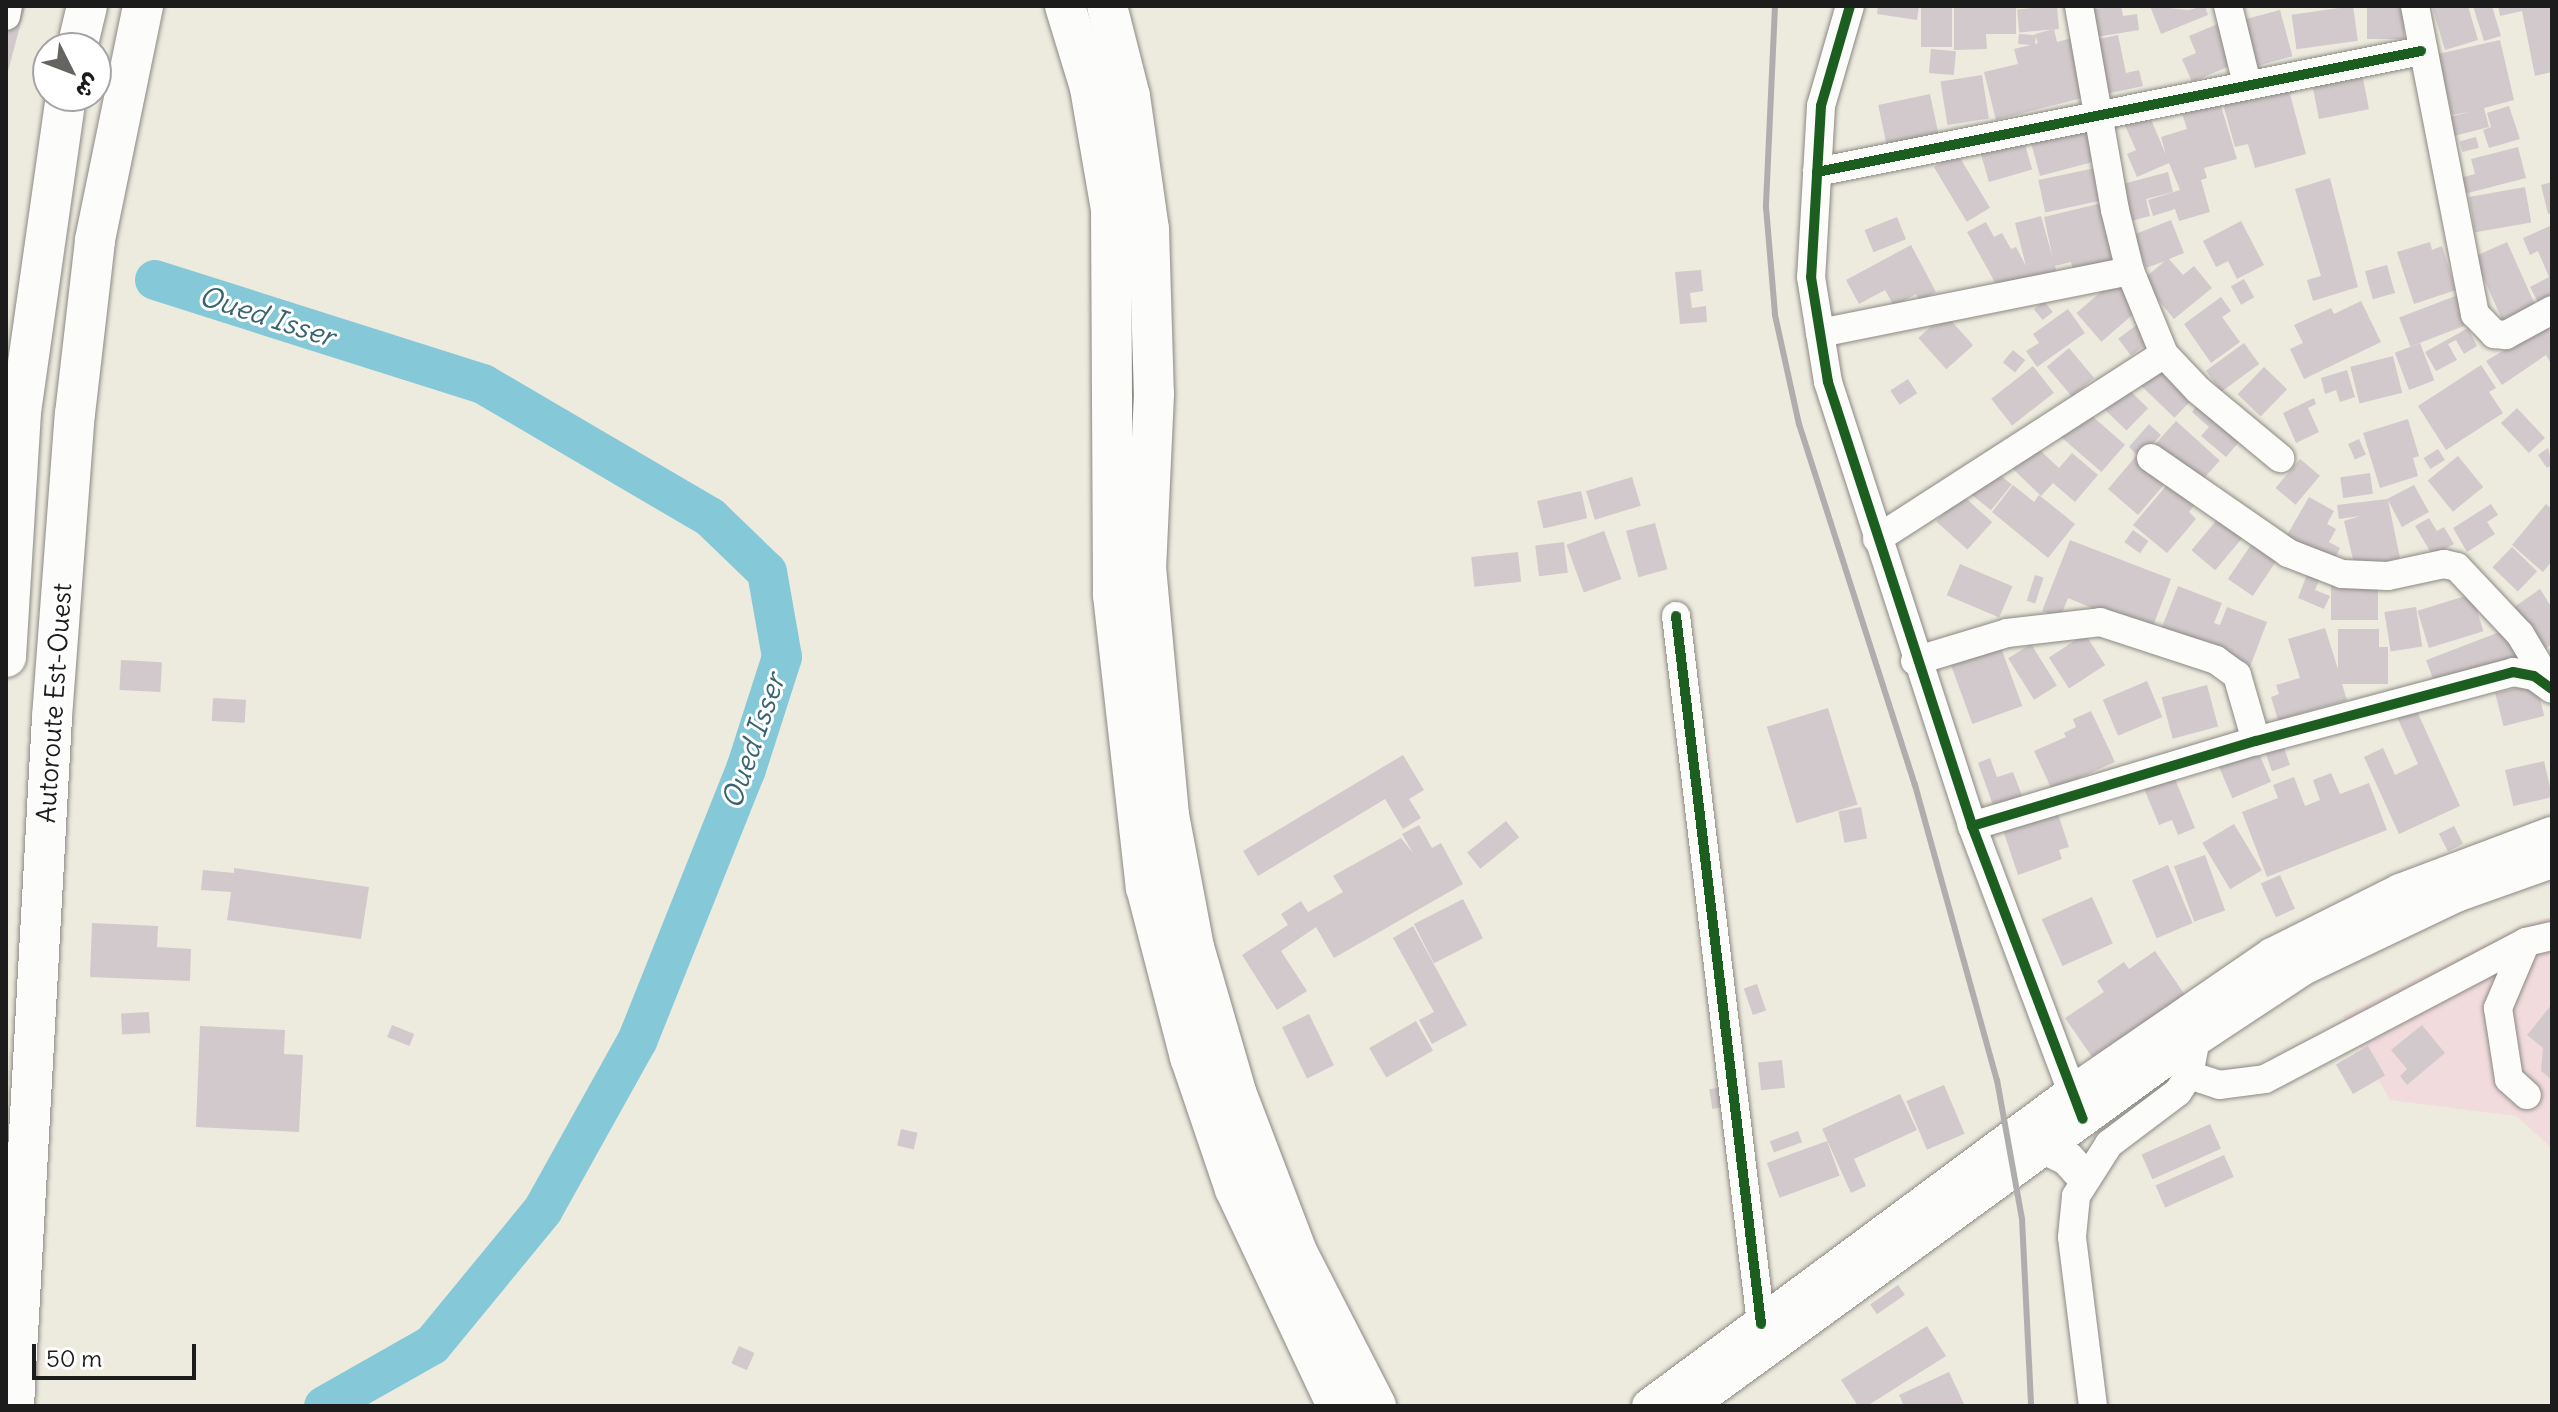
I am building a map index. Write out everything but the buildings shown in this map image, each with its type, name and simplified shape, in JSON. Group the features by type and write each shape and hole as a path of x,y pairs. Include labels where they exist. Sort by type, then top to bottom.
{"highway":[{"path":"81,32 87,6"},
{"name":"Autoroute Est-Ouest","path":"14,1406 52,717 75,414 95,240 143,6"},
{"path":"1065,6 1090,88 1111,210 1113,595 1146,887 1190,1057 1235,1189 1337,1406"},
{"path":"1107,6 1130,96 1149,229 1154,394 1146,567 1154,687 1177,859 1194,947 1236,1092 1298,1254 1376,1406"},
{"name":"Autoroute Est-Ouest","path":"6,657 21,412 64,112"}],"main road":[{"path":"1649,1406 1761,1324 2076,1106 2209,996 2328,924 2485,856 2552,834"},
{"path":"1689,1406 2044,1147 2076,1106 2196,1038 2305,967 2378,929 2552,861"},
{"path":"2044,1147 2067,1158 2084,1177"}],"street":[{"path":"6,16 8,6"},
{"path":"1850,6 1821,106 1817,172 1811,277 1828,382 1915,661 1972,826 2076,1106"},
{"path":"2079,6 2130,271 2164,354 2198,390 2280,458"},
{"path":"2228,6 2247,84"},
{"path":"2415,6 2421,51 2475,314 2494,334 2506,335 2552,310"},
{"path":"1817,172 2100,112 2421,51"},
{"path":"1820,333 2130,271"},
{"path":"1877,539 2164,354"},
{"path":"2151,458 2288,553 2342,574 2388,576 2444,564 2457,567 2520,634 2552,689"},
{"path":"1676,616 1761,1324"},
{"path":"1915,661 2007,633 2100,622 2227,668 2237,675 2256,741"},
{"path":"1972,826 2256,741 2513,672 2534,676 2552,689"},
{"path":"2189,1075 2219,1085 2265,1079 2539,939"},
{"path":"2527,1095 2509,1079 2498,1008 2539,939"},
{"path":"2093,1406 2072,1237 2084,1177 2109,1144 2178,1092 2189,1075 2196,1038"}],"shaded area":[{"path":"2552,917 2552,1148 2516,1116 2390,1100 2343,1016 2524,925"}],"waterway":[{"name":"Oued Isser","path":"155,280 483,384 710,517 767,572 782,657 746,769 637,1041 543,1210 432,1345 324,1406"}],"railway":[{"path":"1775,6 1766,207 1775,315 1799,424 1915,785 1997,1080 2022,1219 2031,1406"}],"cycle path":[{"path":"1850,6 1821,106 1811,277 1828,382 1972,826 2083,1119"},
{"path":"1817,172 2421,51"},
{"path":"1676,616 1761,1324"},
{"path":"1972,826 2256,741 2513,672 2534,676 2552,689"}]}
